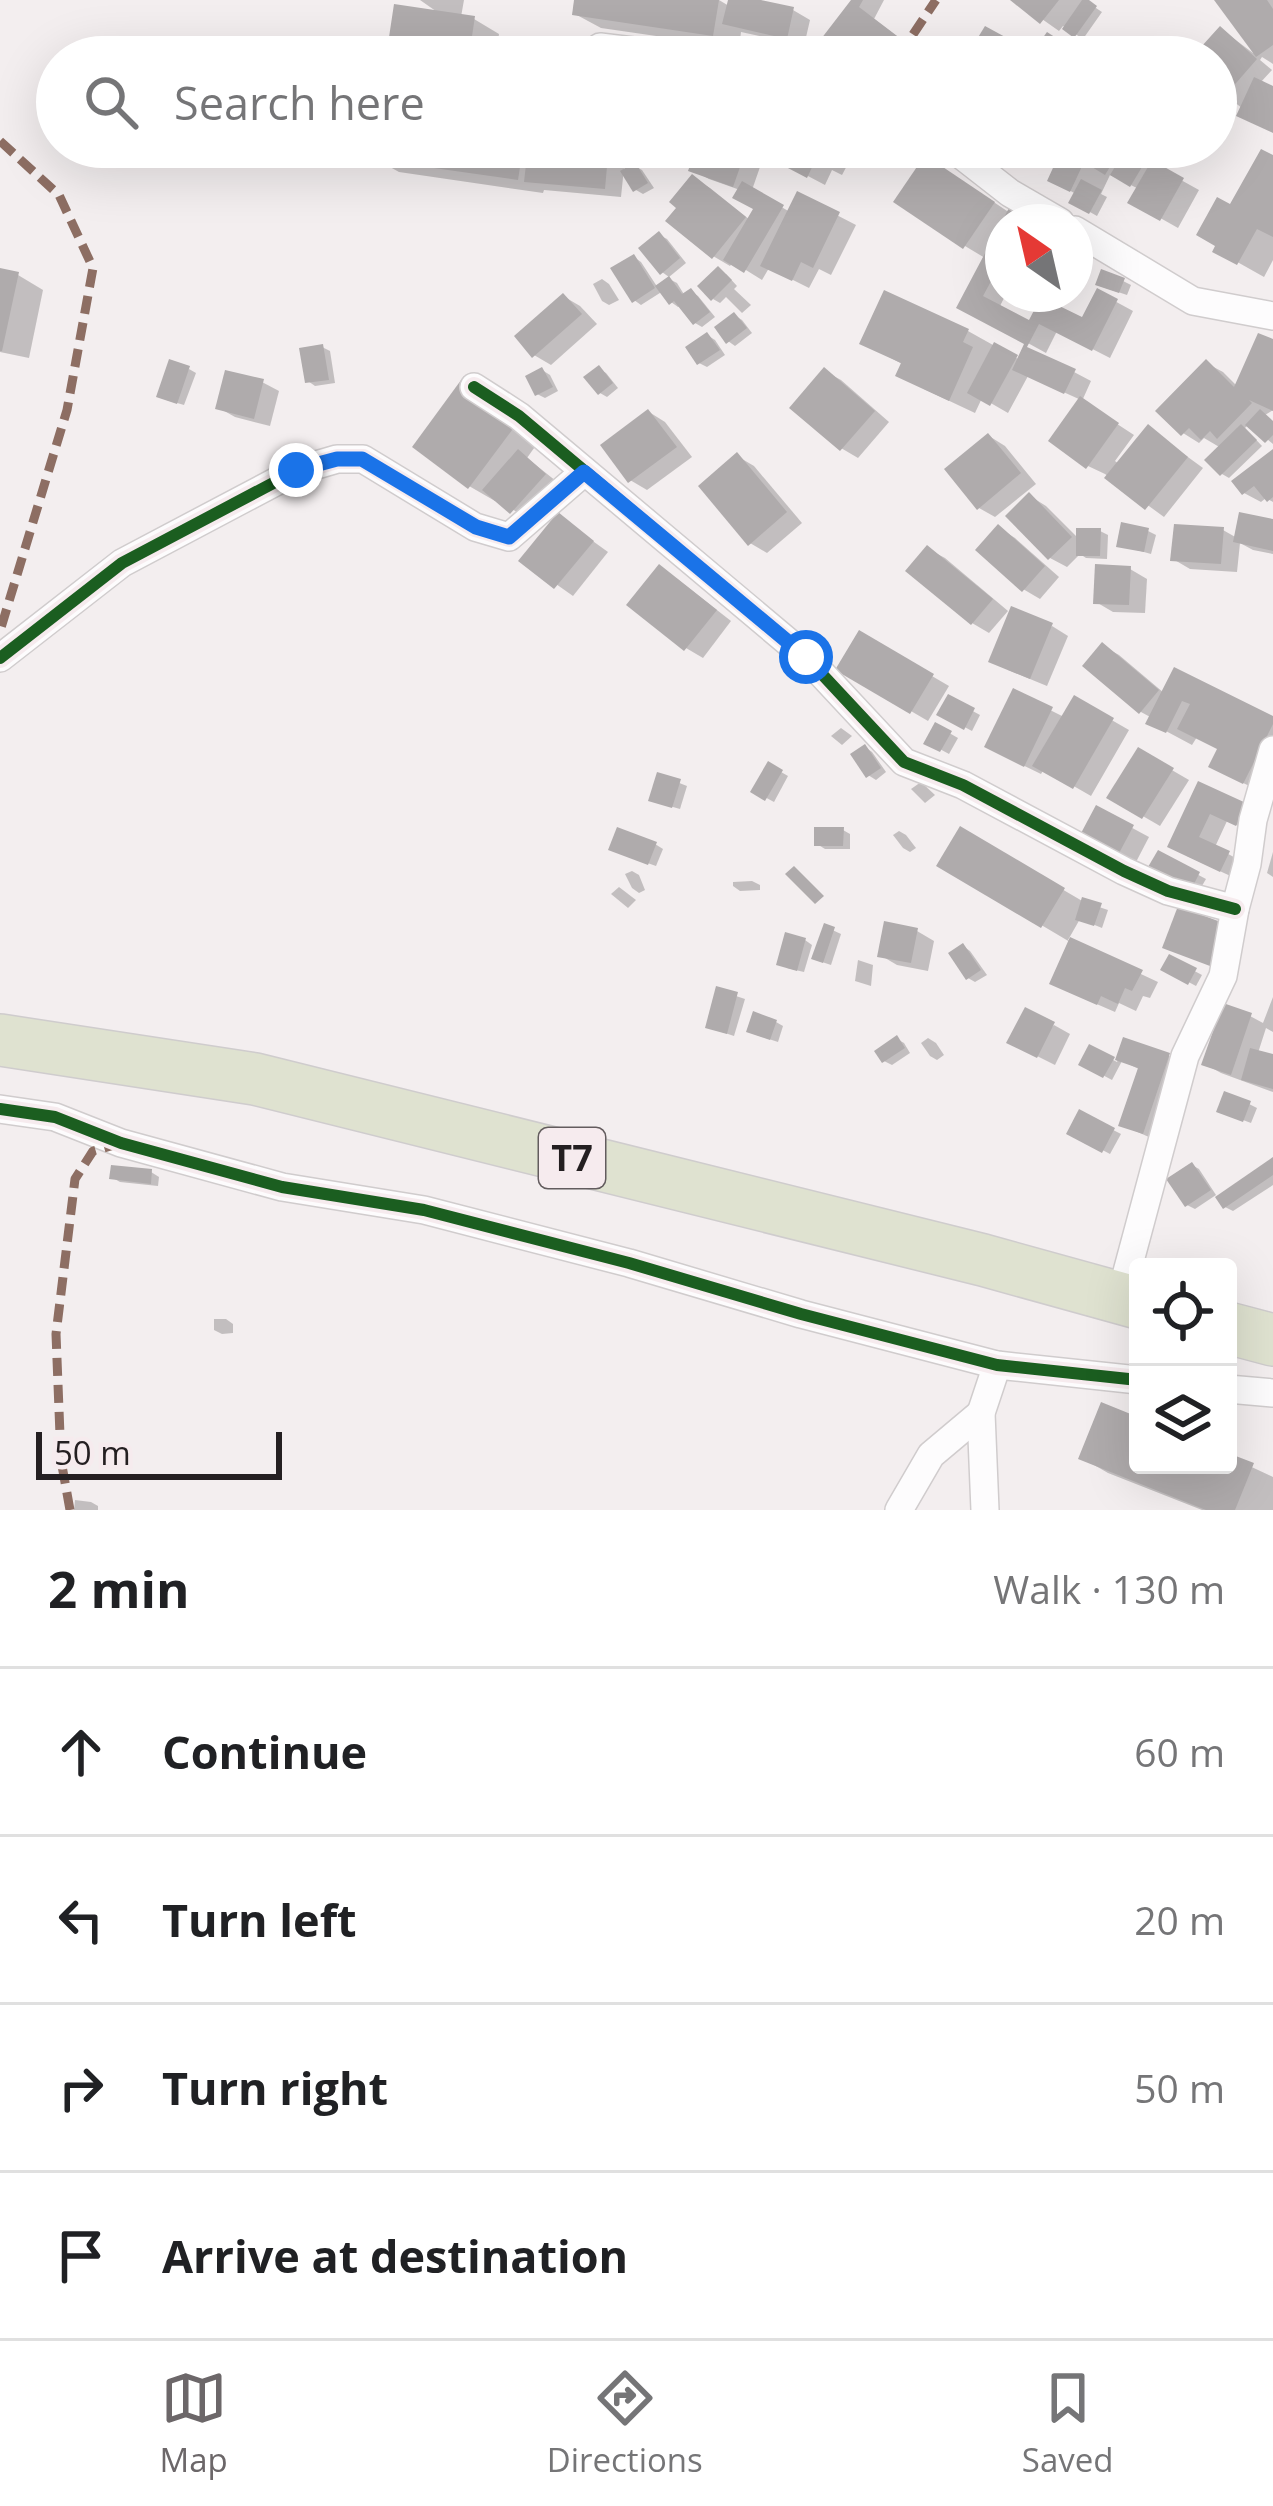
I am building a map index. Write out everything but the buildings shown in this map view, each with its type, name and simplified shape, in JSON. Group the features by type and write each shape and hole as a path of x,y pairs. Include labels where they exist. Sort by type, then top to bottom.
{"highway":[{"name":"T7","path":"0,1040 255,1079 983,1260 1129,1301"},
{"path":"1237,1330 1273,1340"}],"street":[{"path":"978,168 1028,204"},
{"path":"1093,241 1192,301 1273,316"},
{"path":"474,387 519,416 806,657 904,762 963,785 1168,891 1235,909"},
{"path":"0,658 122,563 296,470 337,459 362,459 476,527 509,537 584,472"},
{"path":"1139,1258 1185,1056 1223,976 1253,820 1273,750"},
{"path":"0,1108 55,1117 121,1143 282,1186 424,1210 538,1239 998,1365 1129,1378"},
{"path":"985,1510 981,1413 998,1365"},
{"path":"1237,1390 1273,1393"},
{"path":"899,1510 931,1455 981,1413"}],"marked path":[{"path":"912,36 936,0"},
{"path":"0,141 59,195 93,268 67,410 0,631"},
{"path":"70,1510 61,1460 56,1334 75,1179 93,1151 121,1143"}],"cycle path":[{"path":"474,387 519,416 806,657 904,762 963,785 1168,891 1235,909"},
{"path":"0,658 122,563 296,471 337,459 363,459 475,527 509,537 584,472"},
{"path":"0,1109 55,1117 121,1143 282,1187 424,1210 997,1365 1129,1379"}],"route":[{"path":"296,470 337,459 362,459 476,527 509,537 584,472 806,657"}]}
